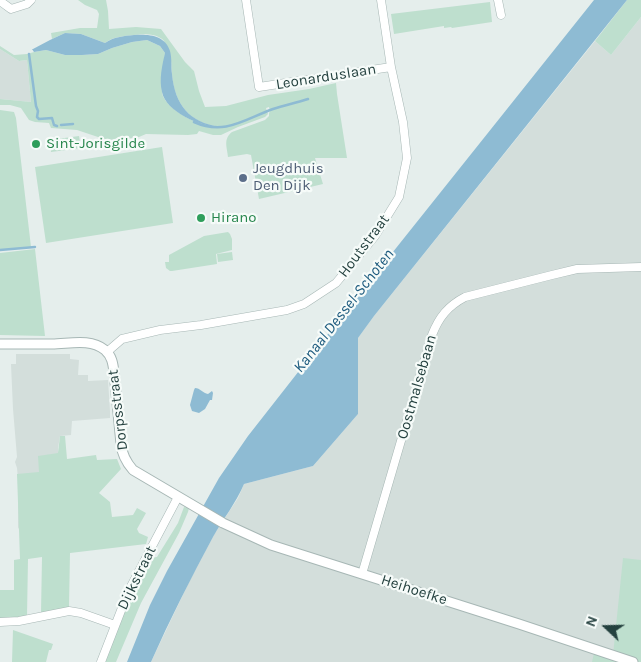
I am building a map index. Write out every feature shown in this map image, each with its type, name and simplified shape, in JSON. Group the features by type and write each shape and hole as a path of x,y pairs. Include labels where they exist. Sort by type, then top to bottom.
{"street":[{"path":"0,1 12,9 27,4 32,0"},
{"name":"Leonarduslaan","path":"246,0 259,87 391,67"},
{"name":"Houtstraat","path":"107,352 122,339 160,330 287,310 304,304 336,283 375,236 399,197 407,158 381,0"},
{"path":"498,0 500,15"},
{"name":"Oostmalsebaan","path":"362,574 432,335 453,303 465,297 578,269 641,267"},
{"name":"Dorpsstraat","path":"0,344 59,344 78,342 99,346 107,352 112,360 114,372 122,453 125,461 134,470 198,510"},
{"name":"Dijkstraat","path":"101,662 129,590 178,497"},
{"name":"Heihoefke","path":"198,510 271,545 633,662"},
{"path":"0,622 19,621 74,611 115,625"}],"shaded area":[{"path":"641,17 641,662 151,662 189,582 215,533 238,498 244,484 313,466 358,414 358,338 595,41 611,55"},
{"path":"0,49 19,61 27,60 31,102 0,99"},
{"path":"16,354 70,354 70,359 79,360 78,375 88,375 88,381 108,380 110,411 110,418 72,421 71,435 60,436 58,448 59,470 18,529 18,479 15,462 17,457 11,364 16,364"}],"green space":[{"path":"78,0 106,0 109,29 136,27 161,29 185,62 194,71 205,107 226,106 268,95 336,83 347,158 315,158 323,184 259,199 251,155 228,157 227,137 232,132 265,120 269,116 269,107 266,108 268,114 265,117 221,135 199,131 197,134 188,135 146,134 139,137 117,140 104,139 77,130 51,128 49,123 29,120 21,108 0,105 0,99 31,102 27,60 19,61 0,49 0,46 14,55 46,50 65,55 82,55 98,54 132,42 147,40 160,46 165,53 162,78 164,98 184,116 201,124 215,126 197,120 179,101 173,84 169,52 161,38 146,34 115,38 105,43 81,34 65,33 52,39 51,33 80,28 97,28 99,14 97,10"},
{"path":"627,0 641,0 641,17 611,55 595,41"},
{"path":"490,2 492,22 452,28 444,28 444,26 394,34 391,14"},
{"path":"0,110 14,112 16,118 31,247 0,250"},
{"path":"79,136 81,148 51,152 50,140"},
{"path":"162,147 173,223 46,243 35,167"},
{"path":"228,232 232,239 232,250 216,254 217,264 172,271 166,268 165,262 169,262 169,255 204,236"},
{"path":"35,249 45,336 0,335 0,253"},
{"path":"232,252 233,260 218,262 217,254"},
{"path":"60,436 65,436 67,459 96,455 97,460 117,459 121,469 99,493 110,502 112,517 133,515 137,508 146,513 137,529 139,533 148,537 146,544 70,553 69,607 41,613 42,557 28,559 27,616 0,619 0,590 14,590 14,560 20,559 17,474 39,472 38,456 58,453"},
{"path":"184,507 189,508 179,533 141,603 116,662 105,662 132,592 150,558 157,557 178,523"},
{"path":"623,558 641,560 641,662 592,662 595,649 613,655"},
{"path":"13,630 53,644 51,650 49,650 46,662 12,662"}],"water":[{"path":"594,0 627,0 358,338 358,414 313,466 244,484 213,537 173,614 151,662 127,662 150,605 167,571 219,478 248,436"},
{"path":"65,33 81,34 105,43 122,36 134,35 150,35 160,39 168,46 170,51 174,85 180,103 192,116 200,121 220,127 203,124 194,121 170,106 162,92 162,68 165,53 160,46 147,40 132,42 98,54 82,55 65,55 46,50 34,52 32,49"},
{"path":"195,388 208,394 212,391 213,393 212,400 199,413 192,411 190,405"}],"waterway":[{"path":"29,54 38,111 37,117 39,119 52,118 54,125 57,126"},
{"path":"194,122 215,127 235,125 273,109 308,99"},
{"path":"61,125 73,124"},
{"path":"0,250 35,247"}],"place":[{"name":"Sint-Jorisgilde","path":"36,144"},
{"name":"Jeugdhuis Den Dijk","path":"243,178"},
{"name":"Hirano","path":"201,218"}],"water label":[{"name":"Kanaal Dessel-Schoten","path":"344,311"}]}
